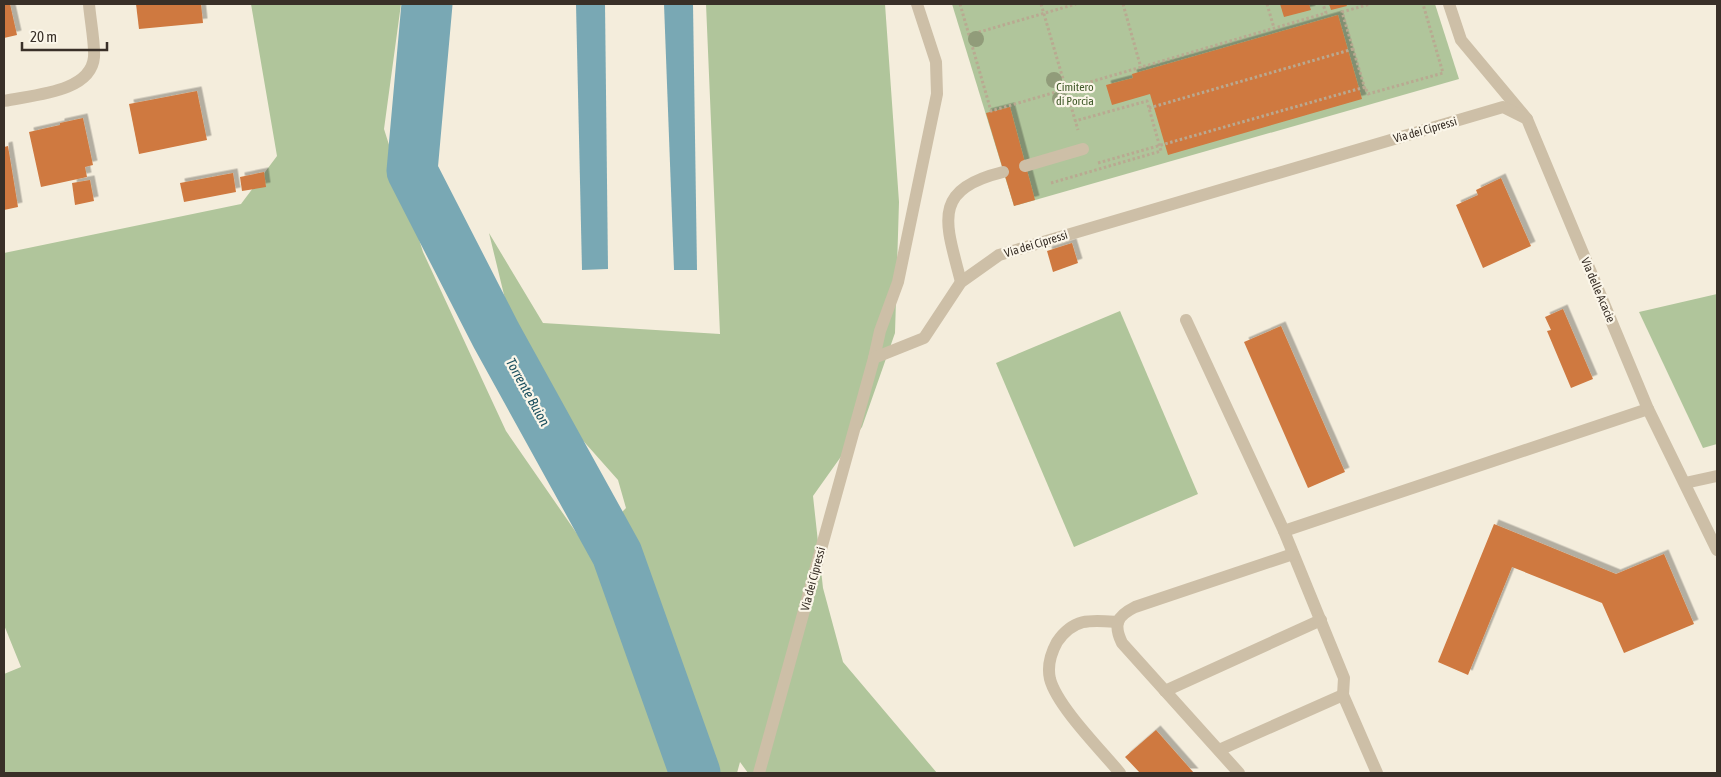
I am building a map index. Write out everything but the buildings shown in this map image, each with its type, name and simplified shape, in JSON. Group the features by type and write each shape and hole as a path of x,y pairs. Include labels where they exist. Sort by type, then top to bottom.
{"street":[{"path":"4,101 66,88 81,81 90,70 94,58 89,4"},
{"path":"874,358 880,331 898,282 936,94 936,62 917,4"},
{"name":"Via delle Acacie","path":"1449,4 1461,40 1528,119 1648,409 1717,550"},
{"name":"Via dei Cipressi","path":"759,773 874,358 924,338 961,282 998,255 1504,107 1528,119"},
{"path":"1025,166 1083,149"},
{"path":"961,282 949,232 951,205 956,195 966,186 978,179 1003,172"},
{"path":"1186,320 1284,532 1344,678 1343,696 1378,773"},
{"path":"1284,532 1648,409"},
{"path":"1685,483 1717,476"},
{"path":"1239,773 1122,643 1117,628 1118,622 1121,616 1135,607 1293,554"},
{"path":"1118,622 1087,620 1077,624 1068,631 1060,638 1050,656 1049,677 1053,688 1063,704 1120,773"},
{"path":"1165,691 1321,620"},
{"path":"1219,750 1343,696"}],"path":[{"path":"960,4 992,111 1326,13 1324,4"},
{"path":"1041,4 1083,149"},
{"path":"969,36 1076,4"},
{"path":"1123,4 1141,68"},
{"path":"1267,4 1274,28"},
{"path":"1366,95 1342,12 1370,4"},
{"path":"1164,144 1365,86 1368,94 1443,73 1423,4"},
{"path":"1149,108 1353,50"},
{"path":"1159,144 1364,86"},
{"path":"1048,184 1161,151 1147,101 1075,121"}],"green space":[{"path":"251,4 401,4 384,129 423,252 506,431 620,596 667,640 641,602 620,558 611,523 626,508 618,480 523,373 489,233 543,323 720,334 706,4 885,4 899,202 895,333 862,427 813,496 823,588 843,662 937,773 748,773 740,762 737,773 4,773 4,674 21,667 4,625 4,253 241,204 277,156"},
{"name":"Cimitero di Porcia","path":"952,4 1435,4 1459,79 1014,206"},
{"path":"1717,294 1717,444 1703,448 1639,312"},
{"path":"1120,311 1198,494 1074,547 996,363"}],"water":[{"path":"576,4 605,4 608,269 582,270"},
{"path":"664,4 693,4 697,270 674,270"}],"waterway":[{"name":"Torrente Buion","path":"427,4 412,171 496,335 617,554 695,773"}]}
